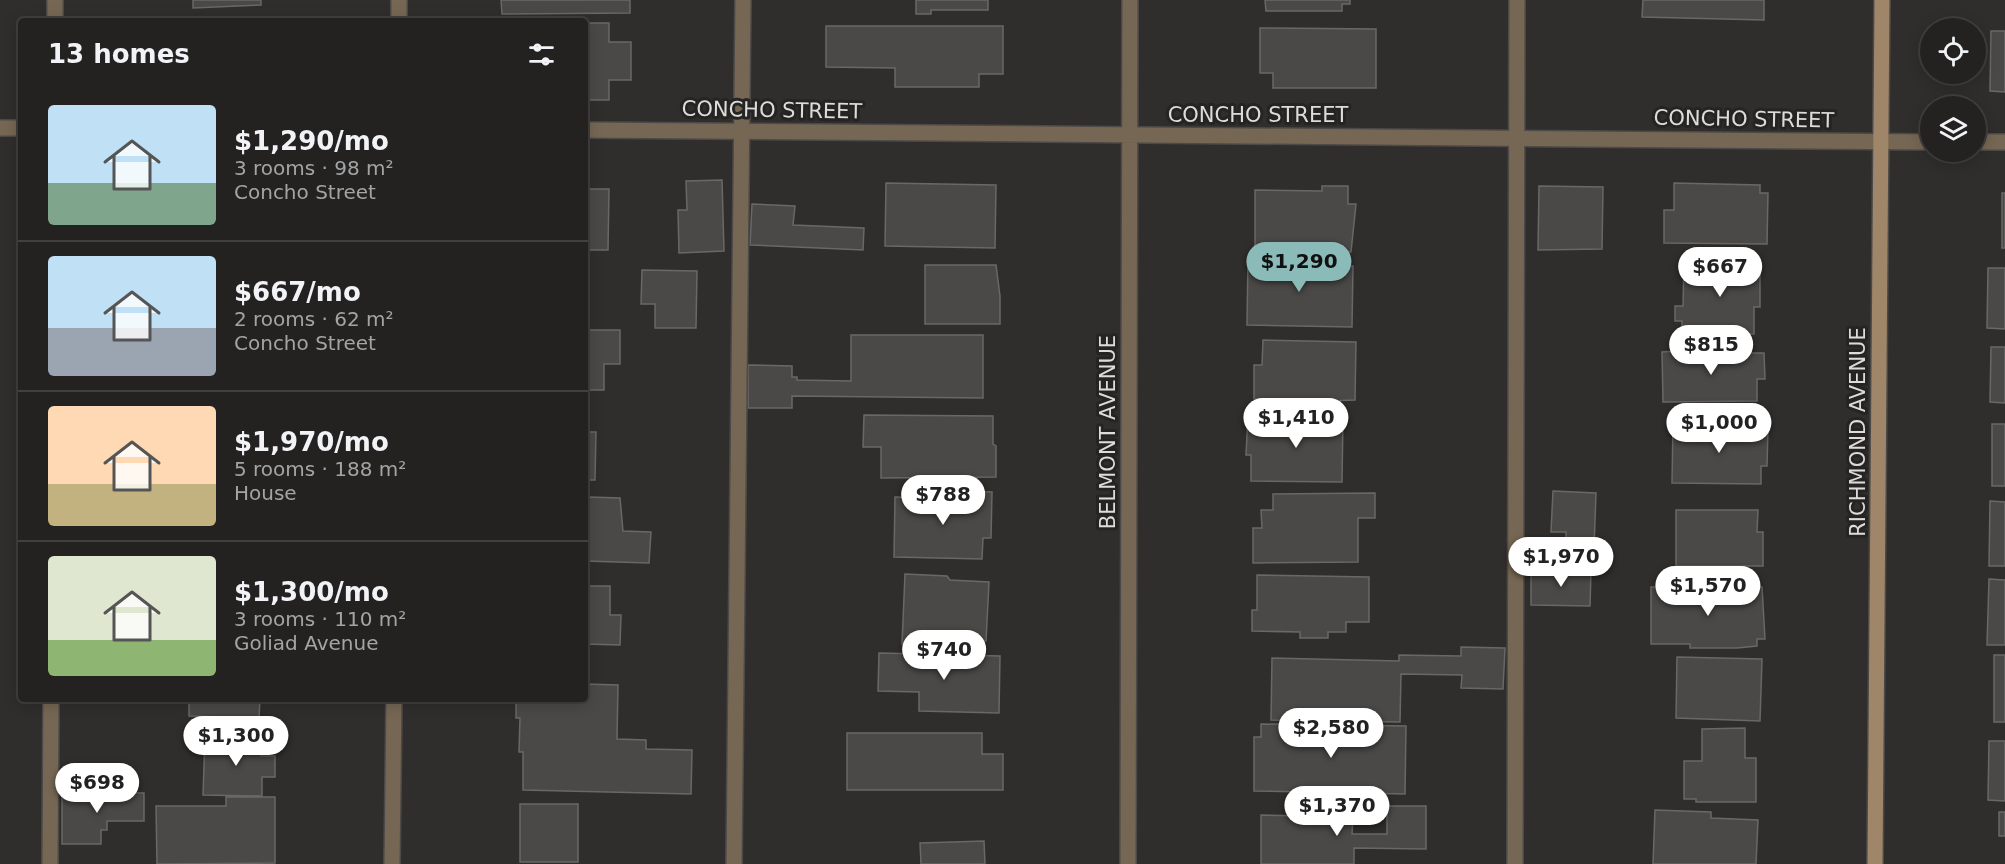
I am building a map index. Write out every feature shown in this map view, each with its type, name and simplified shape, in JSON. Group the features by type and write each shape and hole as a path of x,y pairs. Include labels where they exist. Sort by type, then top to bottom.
{"street":[{"path":"55,0 55,18"},
{"path":"399,0 399,18"},
{"path":"734,864 743,0"},
{"name":"BELMONT AVENUE","path":"1128,864 1130,0"},
{"path":"1515,864 1517,0"},
{"name":"RICHMOND AVENUE","path":"1875,864 1882,0"},
{"path":"0,128 18,128"},
{"name":"CONCHO STREET","path":"588,130 1920,142"},
{"path":"1986,142 2005,142"},
{"path":"50,864 51,702"},
{"path":"392,864 394,702"}],"building":[{"path":"193,0 261,0 261,5 193,8"},
{"path":"501,0 630,0 630,13 502,14"},
{"path":"916,0 988,0 988,10 931,10 931,14 916,14"},
{"path":"1265,0 1350,0 1350,4 1342,4 1342,11 1266,11"},
{"path":"1643,0 1764,0 1764,20 1642,17"},
{"path":"588,23 609,23 609,42 631,42 631,80 609,80 609,100 588,100"},
{"path":"826,26 1003,26 1003,74 979,74 979,87 895,87 895,68 826,67"},
{"path":"1260,28 1376,29 1376,88 1273,88 1273,73 1260,73"},
{"path":"1991,31 2005,31 2005,92 1990,91"},
{"path":"722,180 724,251 679,253 678,210 687,210 686,181"},
{"path":"886,183 996,185 995,248 885,246"},
{"path":"1674,183 1760,185 1760,193 1768,193 1767,244 1664,243 1664,210 1674,210"},
{"path":"1322,186 1348,186 1348,204 1356,204 1351,252 1255,249 1255,190 1322,191"},
{"path":"1539,186 1603,187 1602,249 1538,250"},
{"path":"588,189 609,189 608,250 588,250"},
{"path":"2002,193 2005,193 2005,248 2002,248"},
{"path":"752,204 795,206 793,225 864,228 863,250 750,245"},
{"path":"1248,258 1314,259 1314,265 1353,266 1352,327 1247,325"},
{"path":"1684,262 1760,263 1760,307 1754,307 1754,334 1682,332 1682,321 1675,321 1675,306 1683,306"},
{"path":"925,265 996,265 1000,296 1000,324 925,324"},
{"path":"1988,268 2005,268 2005,329 1987,328"},
{"path":"642,270 697,271 696,328 655,328 655,304 641,304"},
{"path":"588,330 620,330 620,364 604,364 604,390 588,390"},
{"path":"851,335 983,335 983,398 792,396 792,408 748,408 748,365 792,366 792,377 797,377 797,380 851,381"},
{"path":"1263,340 1356,342 1355,400 1297,402 1297,399 1254,399 1254,365 1262,365"},
{"path":"1991,347 2005,347 2005,403 1990,402"},
{"path":"1723,348 1723,353 1764,353 1765,379 1757,379 1757,401 1663,402 1662,352"},
{"path":"864,415 993,416 996,477 881,478 881,447 863,447"},
{"path":"1248,416 1269,417 1269,421 1287,421 1287,417 1343,418 1342,482 1251,481 1251,455 1246,455"},
{"path":"1673,423 1755,425 1755,428 1768,428 1767,466 1761,466 1761,484 1672,483"},
{"path":"1992,424 2005,424 2005,486 1992,486"},
{"path":"588,432 596,432 595,480 588,480"},
{"path":"957,491 992,492 991,538 983,538 982,559 894,557 895,497 957,498"},
{"path":"1553,491 1596,493 1594,548 1566,546 1566,532 1551,532"},
{"path":"1375,493 1375,518 1358,518 1358,562 1253,563 1253,528 1262,528 1261,510 1273,510 1273,494"},
{"path":"589,497 620,498 623,531 651,532 649,563 588,561"},
{"path":"1990,501 2005,502 2005,566 1989,566"},
{"path":"1676,510 1758,510 1757,532 1763,532 1763,566 1676,566"},
{"path":"1531,571 1591,571 1590,606 1531,605"},
{"path":"905,574 947,576 950,580 989,582 986,641 950,639 950,646 902,644"},
{"path":"1257,575 1369,577 1369,622 1346,622 1346,632 1328,632 1328,638 1300,638 1300,632 1252,631 1252,610 1257,610"},
{"path":"1989,579 2005,580 2005,645 1987,645"},
{"path":"588,586 610,586 610,615 621,615 620,645 588,644"},
{"path":"1651,587 1762,587 1765,639 1757,639 1757,646 1737,648 1690,648 1690,644 1651,644"},
{"path":"1461,647 1505,648 1503,689 1461,688 1462,675 1401,674 1400,722 1271,720 1272,658 1399,661 1399,655 1461,656"},
{"path":"879,653 1000,656 999,713 919,711 919,692 878,691"},
{"path":"1994,655 2005,655 2005,722 1994,722"},
{"path":"1677,657 1762,659 1760,721 1676,718"},
{"path":"588,684 618,685 617,739 646,740 646,749 692,750 691,794 523,790 523,752 519,752 520,718 516,718 516,702 588,702"},
{"path":"189,702 260,702 259,718 189,716"},
{"path":"1261,724 1406,726 1405,794 1254,791 1254,737 1261,737"},
{"path":"1745,728 1745,758 1756,758 1756,802 1696,802 1696,799 1684,799 1684,761 1702,761 1702,729"},
{"path":"847,733 982,733 982,754 1003,754 1003,790 847,790"},
{"path":"205,737 262,739 261,756 275,756 275,777 262,777 262,796 203,795"},
{"path":"1989,741 2005,741 2005,801 1988,800"},
{"path":"62,792 144,793 144,821 107,821 107,830 101,830 101,844 62,844"},
{"path":"226,797 275,797 275,863 157,864 156,806 226,806"},
{"path":"520,804 578,804 578,862 520,862"},
{"path":"1387,806 1426,806 1426,849 1354,848 1354,864 1261,864 1261,815 1353,817 1352,834 1387,834"},
{"path":"1655,810 1711,812 1711,818 1758,820 1756,864 1653,864"},
{"path":"1999,812 2005,812 2005,836 1999,836"},
{"path":"984,841 985,864 921,864 920,843"}]}
